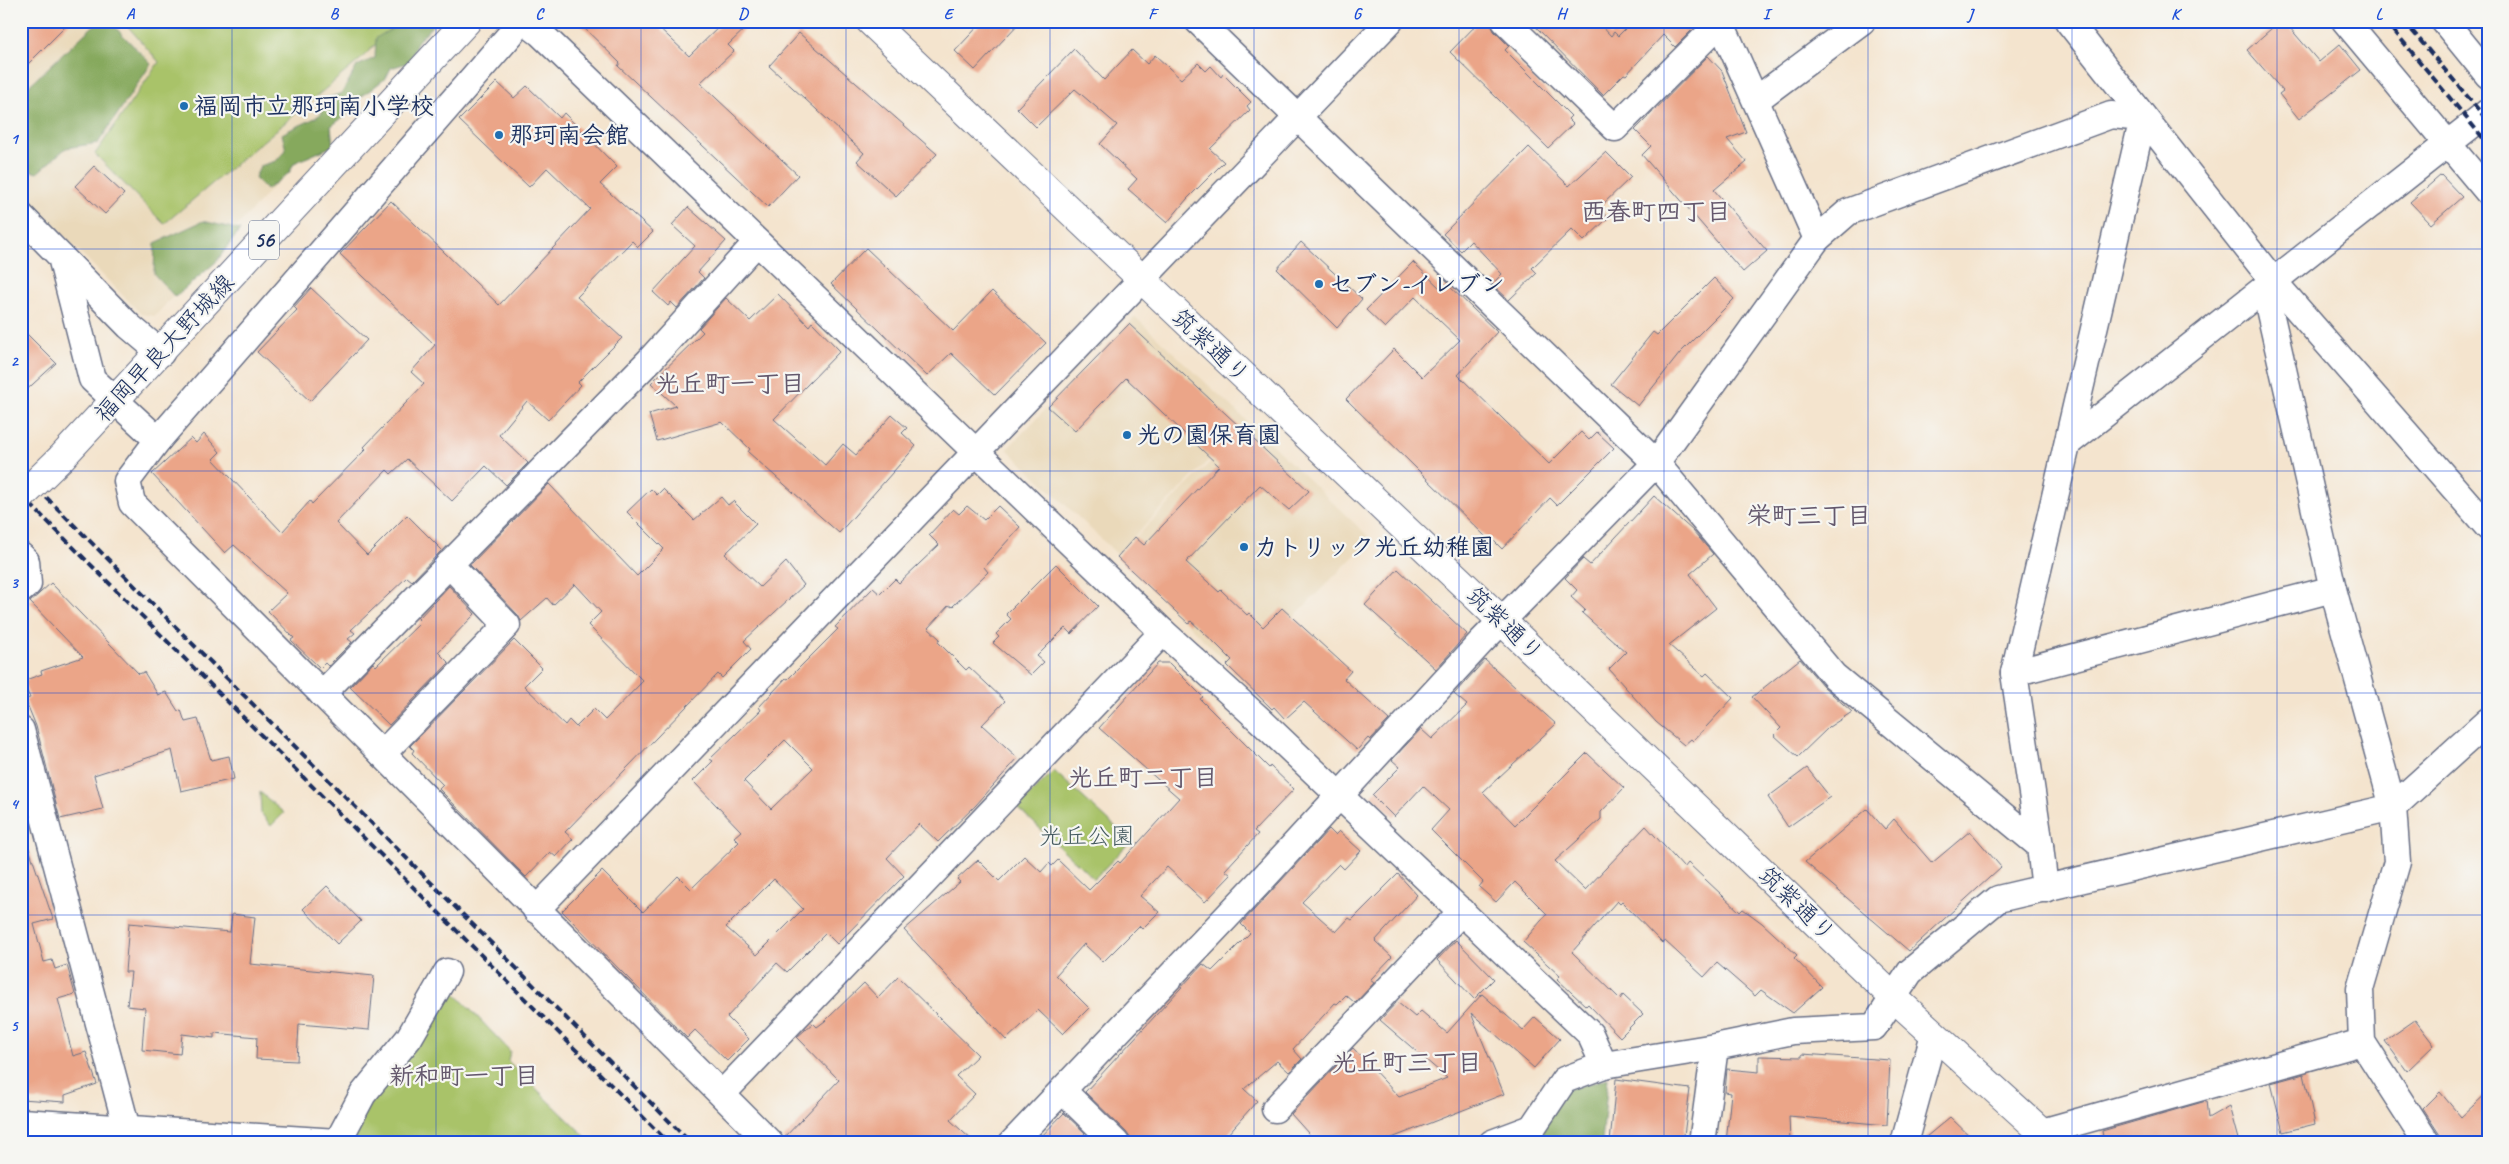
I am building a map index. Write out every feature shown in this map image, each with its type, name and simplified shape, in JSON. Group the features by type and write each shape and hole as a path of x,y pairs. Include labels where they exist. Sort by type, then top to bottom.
{"street":[{"name":"福岡早良大野城線","path":"21,497 61,458 161,352 467,21"},
{"path":"519,21 512,34 158,440 127,482 132,504 770,1143"},
{"path":"524,21 540,33 1162,632 1260,720 1590,1034 1604,1065"},
{"name":"筑紫通り","path":"870,21 1140,280 1502,621 1892,996 2048,1137"},
{"path":"1198,21 1656,463 1834,676 2040,846"},
{"path":"536,910 1140,280 1299,119 1390,21"},
{"path":"1505,21 1615,128 1720,22 1817,238"},
{"path":"1756,100 1862,21"},
{"path":"2068,21 2274,282 2488,527"},
{"path":"2345,21 2488,192"},
{"path":"2444,21 2488,75"},
{"path":"2068,443 2488,112"},
{"path":"1012,1143 1257,885 1502,621 1656,463 1817,238 1848,212 2111,114 2144,118"},
{"path":"2045,889 2014,673 2144,118"},
{"path":"21,216 129,326 161,352"},
{"path":"322,694 649,361 757,242"},
{"path":"61,257 92,379 158,440"},
{"path":"2274,282 2269,308 2333,589 2394,807 2397,862 2360,990 2362,1042 2427,1143"},
{"path":"21,556 26,561 28,584 21,590"},
{"path":"382,754 507,624 449,564"},
{"path":"2014,673 2333,589"},
{"path":"722,1094 1162,632"},
{"path":"1492,1143 1530,1135 1564,1080 1604,1065 1715,1048 1793,1031 1874,1027 1892,996 1910,972 1998,899 2394,807 2488,721"},
{"path":"21,730 127,1136"},
{"path":"1275,1109 1462,911"},
{"path":"21,1122 127,1136 337,1142 363,1094 409,1038 447,972"},
{"path":"1904,1143 1934,1034"},
{"path":"2048,1137 2362,1042"},
{"path":"1702,1143 1715,1048"},
{"path":"1062,1091 1116,1143"}],"shaded area":[{"name":"福岡市立那珂南小学校","path":"21,21 425,21 155,316 141,314 21,192"},
{"name":"光の園保育園","path":"1135,317 1247,421 1117,554 1007,449"},
{"name":"カトリック光丘幼稚園","path":"1249,423 1371,539 1238,673 1117,556"}],"green space":[{"path":"102,21 114,21 114,26 151,64 98,143 66,148 37,173 21,168 21,93 92,27"},
{"path":"123,21 398,21 361,59 164,224 95,154 159,62"},
{"path":"395,21 437,21 417,42 410,62 391,68 386,78 352,104 352,111 331,126 333,146 294,163 289,173 266,190 255,178 260,166 276,161 286,150 282,134 322,113 322,100 342,93 357,66 375,58 376,38 395,27"},
{"path":"203,221 240,230 216,262 175,297 154,274 155,243"},
{"name":"光丘公園","path":"1054,771 1131,841 1094,879 1017,807"},
{"path":"260,792 284,813 271,826 261,813"},
{"path":"448,986 510,1051 508,1061 592,1143 349,1143 363,1108"},
{"path":"1608,1078 1602,1143 1534,1143 1566,1090"}],"building":[{"path":"21,21 71,21 21,71"},
{"path":"577,21 652,21 689,56 725,21 753,21 728,45 734,51 700,83 798,175 768,207 618,66 620,63"},
{"path":"983,21 1021,21 975,70 955,51"},
{"path":"1480,21 1490,21 1494,31 1509,46 1505,50 1571,116 1568,119 1573,124 1548,148 1450,52"},
{"path":"1527,21 1597,21 1611,36 1614,32 1618,36 1633,21 1682,21 1691,31 1675,47 1663,35 1626,75 1624,74 1603,95 1532,23 1530,25"},
{"path":"2280,21 2284,21 2319,62 2340,44 2361,70 2299,119 2279,94 2283,91 2247,50"},
{"path":"799,33 937,154 896,196 857,161 864,153 769,66"},
{"path":"1074,49 1104,80 1132,50 1147,64 1155,55 1181,79 1198,63 1206,71 1211,66 1221,77 1223,74 1251,102 1247,106 1250,110 1210,149 1224,162 1187,199 1167,223 1128,189 1137,179 1100,144 1117,125 1075,89 1036,127 1017,108"},
{"path":"1708,56 1722,71 1746,132 1727,139 1747,162 1714,190 1767,251 1743,272 1642,155 1651,146 1635,130"},
{"path":"497,82 514,98 527,86 560,118 564,113 617,167 600,184 653,232 638,247 632,241 577,297 622,338 578,382 581,385 548,420 527,401 499,435 528,463 506,485 486,466 452,501 407,459 391,474 387,470 336,523 367,555 407,515 442,550 412,581 407,577 351,630 355,633 348,639 352,642 328,666 325,663 320,668 291,640 294,638 268,611 287,593 234,545 225,553 152,474 191,438 196,443 204,434 220,452 213,459 282,532 310,501 312,504 366,449 364,447 424,384 411,372 435,345 340,254 391,201 499,305 590,209 547,168 529,187 459,120"},
{"path":"1529,147 1569,186 1606,152 1631,177 1599,208 1608,218 1584,241 1572,229 1532,268 1537,273 1509,300 1492,284 1502,274 1471,241 1461,251 1443,234"},
{"path":"94,166 124,194 105,214 75,186"},
{"path":"2441,175 2462,197 2431,224 2410,202"},
{"path":"688,207 726,241 698,272 704,278 677,308 671,302 668,306 653,292 695,246 672,225"},
{"name":"セブン-イレブン","path":"1301,242 1362,299 1337,328 1277,269"},
{"path":"866,248 953,331 992,291 1046,343 995,395 951,353 927,376 831,284"},
{"path":"1413,262 1442,290 1447,284 1497,332 1458,375 1549,464 1581,432 1589,440 1597,432 1614,448 1557,505 1550,498 1502,549 1492,539 1490,541 1346,399 1394,349 1422,377 1460,340 1415,297 1385,328 1366,310"},
{"path":"1714,278 1734,299 1680,353 1638,406 1611,384 1653,332 1657,335"},
{"path":"311,288 367,340 310,401 257,352 297,310 294,307"},
{"path":"778,294 809,326 812,322 840,351 774,419 825,465 843,444 856,455 892,415 907,428 902,433 916,446 839,533 748,452 750,449 722,422 657,441 649,414 676,406 651,383 703,332 699,328 726,298 750,321"},
{"path":"1129,324 1309,491 1289,510 1260,485 1186,562 1219,592 1221,590 1247,615 1249,613 1263,627 1282,608 1351,671 1344,679 1389,720 1370,740 1368,738 1357,750 1304,702 1285,719 1274,707 1272,709 1227,665 1232,660 1215,643 1191,621 1189,624 1117,557 1135,537 1144,545 1219,466 1126,378 1075,431 1048,407"},
{"path":"21,328 56,363 21,395"},
{"path":"549,484 637,576 664,549 627,512 651,489 657,495 663,489 694,520 721,497 728,505 733,501 756,524 725,554 760,587 786,562 804,585 744,641 751,649 722,678 718,674 565,832 573,839 556,857 550,852 526,877 439,789 443,785 412,753 414,750 410,746 514,640 542,668 524,686 565,725 569,720 576,727 594,709 605,720 643,681 588,625 601,612 575,584 553,605 547,598 521,621 518,615 470,565"},
{"path":"1654,496 1693,531 1713,554 1690,574 1716,608 1669,645 1704,676 1707,673 1733,698 1693,741 1691,739 1684,745 1656,722 1609,669 1626,652 1582,613 1585,610 1571,597 1577,590 1565,578 1583,559 1590,565"},
{"path":"967,506 984,520 998,506 1020,527 984,567 988,572 952,607 949,605 928,628 940,639 938,642 966,670 969,667 1005,701 982,725 1018,758 976,805 938,842 919,824 887,858 904,876 837,944 826,933 787,972 777,963 727,1017 749,1039 727,1061 695,1030 687,1038 562,911 602,871 643,912 678,876 691,889 739,842 734,837 741,831 693,781 713,761 710,759 761,710 759,707 786,678 788,679 838,629 835,627 873,588 880,594 895,579 899,583 939,545 929,535 953,509 959,514","holes":["785,740 813,768 771,809 744,781","774,879 803,909 757,955 726,927"]},
{"path":"1056,564 1098,606 1071,634 1065,628 1037,656 1044,662 1031,675 993,643 999,637 996,634 1011,619 1006,614"},
{"path":"1398,569 1467,634 1436,669 1365,605"},
{"path":"51,583 139,674 144,672 158,695 166,692 178,711 181,710 185,722 198,719 211,760 229,756 234,779 181,791 172,750 94,775 103,809 60,819 36,726 25,699 30,698 23,681 42,674 41,671 83,657 30,602"},
{"path":"449,586 475,614 438,652 449,663 389,725 350,687 373,663 376,666 421,622 418,619"},
{"path":"1800,659 1823,686 1852,712 1829,727 1798,757 1774,735 1781,728 1752,697"},
{"path":"1485,660 1556,724 1483,792 1515,825 1587,753 1624,788 1601,812 1601,819 1555,861 1585,890 1646,826 1684,868 1688,863 1740,912 1743,909 1762,923 1797,955 1794,958 1822,987 1793,1013 1761,990 1755,996 1717,963 1704,977 1665,941 1662,943 1622,902 1620,904 1617,901 1572,952 1620,999 1623,995 1643,1014 1620,1037 1588,1004 1586,1006 1557,979 1560,976 1523,942 1547,914 1515,882 1496,902 1479,887 1483,882 1431,830 1449,810 1423,786 1394,817 1372,795 1400,767 1392,760 1421,729 1432,739 1467,705 1454,694"},
{"path":"1158,663 1169,663 1203,697 1200,699 1269,768 1270,766 1294,789 1254,831 1258,834 1225,870 1231,875 1205,902 1167,867 1140,896 1159,912 1142,929 1139,926 1103,962 1084,944 1056,975 1089,1008 1063,1034 1038,1010 1006,1040 904,930 960,882 957,879 978,860 999,881 1024,856 1041,872 1049,863 1052,866 1058,860 1089,890 1118,861 1120,863 1179,798 1099,728"},
{"path":"1807,768 1830,797 1788,827 1768,797"},
{"path":"1867,809 1885,829 1894,819 1932,863 1970,831 2001,867 1909,951 1805,862"},
{"path":"1329,829 1335,835 1339,831 1361,851 1344,869 1339,864 1302,902 1336,932 1349,918 1352,920 1398,874 1417,895 1375,941 1392,957 1370,980 1374,983 1355,1003 1346,995 1337,1004 1335,1003 1293,1049 1302,1059 1289,1072 1277,1061 1244,1089 1257,1101 1220,1143 1134,1143 1126,1132 1085,1092 1203,964 1212,971 1250,933 1241,924"},
{"path":"24,834 53,919 34,924 44,962 52,960 55,969 67,965 75,994 58,999 73,1056 86,1052 97,1084 65,1095 65,1102 21,1099 21,835"},
{"path":"327,886 361,921 337,944 303,909"},
{"path":"232,914 255,917 250,964 374,976 369,1030 299,1024 297,1061 256,1059 257,1037 214,1033 214,1038 182,1034 180,1054 142,1050 145,1008 127,1006 131,972 125,972 129,923 230,932"},
{"path":"1456,940 1494,979 1474,999 1437,960"},
{"path":"898,977 978,1055 956,1076 975,1094 950,1120 975,1143 785,1143 784,1138 839,1080 797,1037 813,1023 817,1027 825,1021 864,983 878,998"},
{"path":"1482,994 1523,1030 1535,1017 1560,1039 1534,1068 1471,1013 1504,1094 1379,1143 1317,1143 1291,1114 1353,1048 1399,1097 1447,1078 1380,1020 1397,1002 1415,1017 1421,1011 1447,1033"},
{"path":"2415,1020 2434,1045 2407,1071 2385,1041"},
{"path":"1802,1054 1890,1060 1887,1125 1789,1116 1790,1142 1726,1143 1731,1093 1725,1092 1727,1069 1759,1072 1759,1056 1802,1057"},
{"path":"2304,1074 2315,1124 2283,1132 2271,1083"},
{"path":"1616,1079 1690,1089 1683,1143 1610,1143"},
{"path":"2440,1092 2461,1117 2488,1092 2488,1143 2442,1143 2440,1135 2423,1109"},
{"path":"2206,1101 2208,1118 2229,1106 2239,1143 2104,1143 2102,1131"},
{"path":"1064,1113 1085,1133 1076,1143 1035,1143"},
{"path":"1950,1117 1977,1143 1920,1143 1920,1142"}],"railway":[{"path":"2386,21 2488,144"},
{"path":"2404,21 2488,121"},
{"path":"21,472 691,1143"},
{"path":"21,495 669,1143"}],"place":[{"name":"福岡市立那珂南小学校","path":"184,106"},
{"name":"那珂南会館","path":"499,135"},
{"name":"セブン-イレブン","path":"1319,284"},
{"name":"光の園保育園","path":"1127,435"},
{"name":"カトリック光丘幼稚園","path":"1244,547"}],"district":[{"name":"西春町四丁目","path":"1656,212"},
{"name":"光丘町一丁目","path":"730,384"},
{"name":"栄町三丁目","path":"1809,516"},
{"name":"光丘町二丁目","path":"1143,778"},
{"name":"光丘町三丁目","path":"1407,1063"},
{"name":"新和町一丁目","path":"464,1076"}]}
